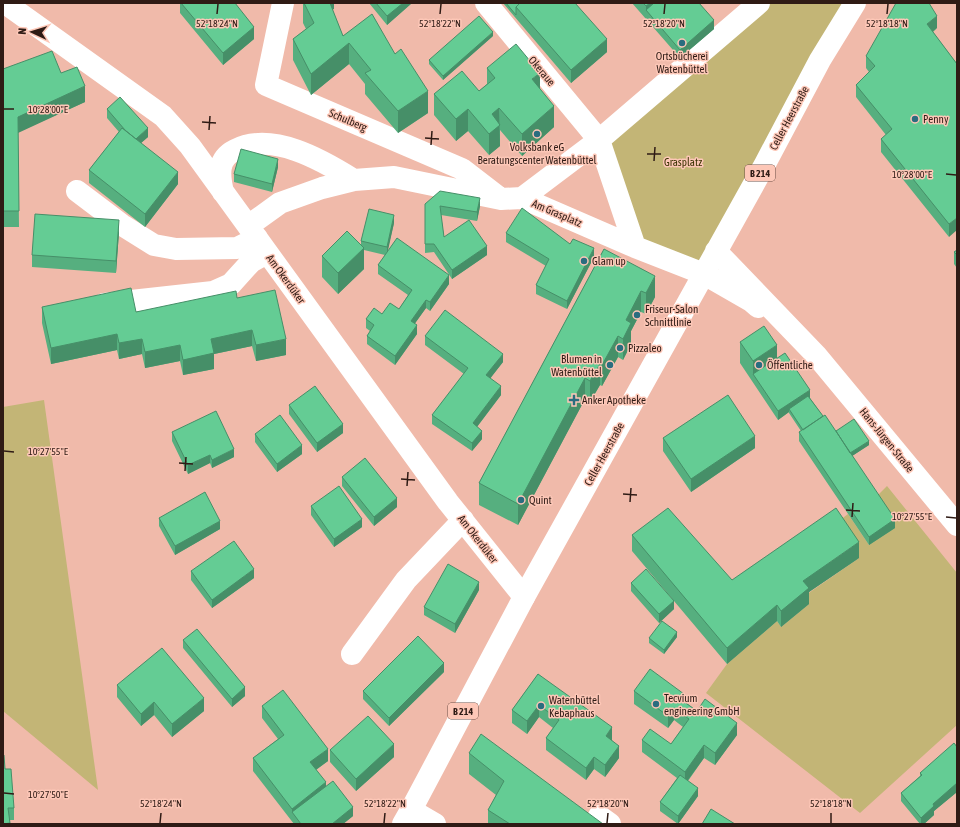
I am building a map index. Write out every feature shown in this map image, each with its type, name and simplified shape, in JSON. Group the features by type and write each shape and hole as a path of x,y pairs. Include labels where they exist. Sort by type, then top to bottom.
{"street":[{"name":"Am Okerdüker","path":"5,3 163,116 190,146 448,502 524,598"},
{"name":"Schulberg","path":"284,3 266,85 462,169 512,198"},
{"name":"Okeraue","path":"486,3 599,140"},
{"name":"Am Grasplatz","path":"512,198 599,140 759,3"},
{"name":"Celler Heerstraße","path":"407,817 524,598 704,274 820,60 855,3"},
{"path":"599,140 635,246"},
{"path":"223,192 220,176 221,164 229,153 244,145 260,143 277,144 297,151 329,164 354,180"},
{"path":"97,305 213,292 231,284 251,262 257,239 280,203 322,188 354,180 394,177 512,198"},
{"path":"77,190 122,225 154,245 176,249 237,248 257,239"},
{"name":"Am Grasplatz","path":"512,198 704,274"},
{"name":"Hans-Jürgen-Straße","path":"716,252 816,355 957,525"},
{"name":"Hans-Jürgen-Straße","path":"704,274 751,302 816,355"},
{"path":"352,654 406,580 463,520"},
{"path":"407,817 435,824"}],"green space":[{"name":"Grasplatz","path":"759,3 855,3 704,274 635,247 599,140"},
{"path":"44,400 98,790 3,711 3,407"},
{"path":"887,486 957,573 957,725 860,813 706,693 727,664 777,621 781,627 809,604 803,597 859,558 836,523 848,514 869,545 875,498"}],"building":[{"path":"181,3 235,3 254,27 223,53"},
{"path":"304,3 330,3 343,36 372,14 395,54 401,49 428,91 398,111 365,73 371,70 349,43 311,74 293,39 314,23"},
{"path":"376,3 403,3 387,16"},
{"path":"506,3 520,3 516,7 516,15"},
{"path":"520,3 575,3 607,39 571,70 516,7"},
{"path":"643,3 650,3 646,6"},
{"name":"Ortsbücherei Watenbüttel","path":"654,3 699,3 714,20 680,50 646,10"},
{"name":"Penny","path":"896,3 929,3 937,16 927,24 957,64 957,218 949,224 881,139 892,129 856,85 875,66 866,56"},
{"path":"479,16 493,32 443,76 429,60"},
{"path":"516,44 540,73 532,79 554,106 522,134 499,108 492,114 500,125 489,134 468,109 456,119 434,94 462,71 479,91 495,78 487,68"},
{"path":"52,51 61,73 77,67 85,86 18,117 19,211 3,211 3,69"},
{"path":"120,97 148,128 136,139 125,130 107,109"},
{"path":"122,128 178,172 145,214 89,170"},
{"path":"241,149 278,159 272,184 234,174"},
{"path":"440,191 480,198 477,212 440,206 444,237 469,220 487,246 452,270 434,244 425,244 425,204"},
{"path":"522,208 570,244 573,239 594,248 567,301 536,285 549,259 506,233"},
{"path":"369,209 394,215 387,247 361,241"},
{"path":"35,214 119,220 116,261 32,255"},
{"path":"347,231 364,248 338,273 322,256"},
{"path":"397,238 449,275 430,302 426,300 411,321 417,325 395,356 367,336 374,325 366,319 374,308 382,314 390,303 399,309 412,290 378,265"},
{"path":"604,249 655,276 646,293 641,291 626,320 631,323 623,339 618,336 602,365 600,364 590,381 585,378 518,504 479,483"},
{"path":"131,288 136,312 236,291 237,298 275,290 286,339 256,345 252,330 211,339 214,353 183,360 180,345 145,352 142,339 119,343 117,334 51,348 42,307"},
{"path":"445,310 503,354 486,375 501,386 473,423 482,431 472,443 432,415 468,368 425,336"},
{"path":"764,326 777,345 753,361 740,342"},
{"path":"785,353 810,390 778,411 753,374"},
{"path":"315,386 343,424 317,443 289,405"},
{"path":"728,395 755,436 691,479 663,438"},
{"path":"808,396 823,416 803,430 789,409"},
{"path":"216,411 234,449 212,460 210,455 188,465 172,432"},
{"path":"280,415 302,445 277,464 255,434"},
{"path":"825,415 895,519 869,537 799,432"},
{"path":"854,419 869,441 850,453 836,431"},
{"path":"365,458 397,498 374,517 342,477"},
{"path":"339,486 362,519 334,539 311,506"},
{"path":"205,492 220,521 175,546 159,518"},
{"path":"668,508 732,580 836,508 859,542 803,581 809,588 781,611 777,605 727,648 632,535"},
{"path":"234,541 254,569 212,600 191,571"},
{"path":"448,564 479,582 455,624 424,607"},
{"path":"646,569 674,601 659,614 631,583"},
{"path":"662,621 677,632 664,650 649,638"},
{"path":"197,629 245,687 232,699 183,640"},
{"path":"418,636 444,663 389,718 363,691"},
{"path":"162,648 204,698 172,724 154,702 141,714 117,685"},
{"path":"650,669 684,694 680,699 697,711 705,699 737,723 715,753 704,745 685,772 642,740 650,729 671,744 689,719 674,708 668,716 634,691"},
{"path":"538,674 612,727 606,736 619,746 605,765 594,757 586,768 546,738 559,720 539,705 527,721 512,710"},
{"path":"283,690 328,749 310,762 326,782 292,809 253,758 284,735 262,706"},
{"path":"368,716 394,744 356,779 330,750"},
{"path":"481,734 603,824 510,824 488,810 504,781 469,753"},
{"path":"954,743 957,747 957,783 933,804 934,806 921,818 901,793 922,775 920,773"},
{"path":"3,755 5,769 11,769 14,808 8,808 10,823 3,824"},
{"path":"680,775 698,788 678,816 660,802"},
{"path":"333,781 353,807 332,824 301,824 292,812"},
{"path":"711,809 735,824 702,824"}],"place":[{"name":"Ortsbücherei Watenbüttel","path":"682,43"},
{"name":"Penny","path":"915,119"},
{"name":"Volksbank eG Beratungscenter Watenbüttel","path":"537,134"},
{"name":"Glam up","path":"584,261"},
{"name":"Friseur-Salon Schnittlinie","path":"637,315"},
{"name":"Pizzaleo","path":"620,348"},
{"name":"Blumen in Watenbüttel","path":"610,365"},
{"name":"Öffentliche","path":"759,365"},
{"name":"Anker Apotheke","path":"574,400"},
{"name":"Quint","path":"521,500"},
{"name":"Tecvium engineering GmbH","path":"656,704"},
{"name":"Watenbüttel Kebaphaus","path":"541,706"}]}
